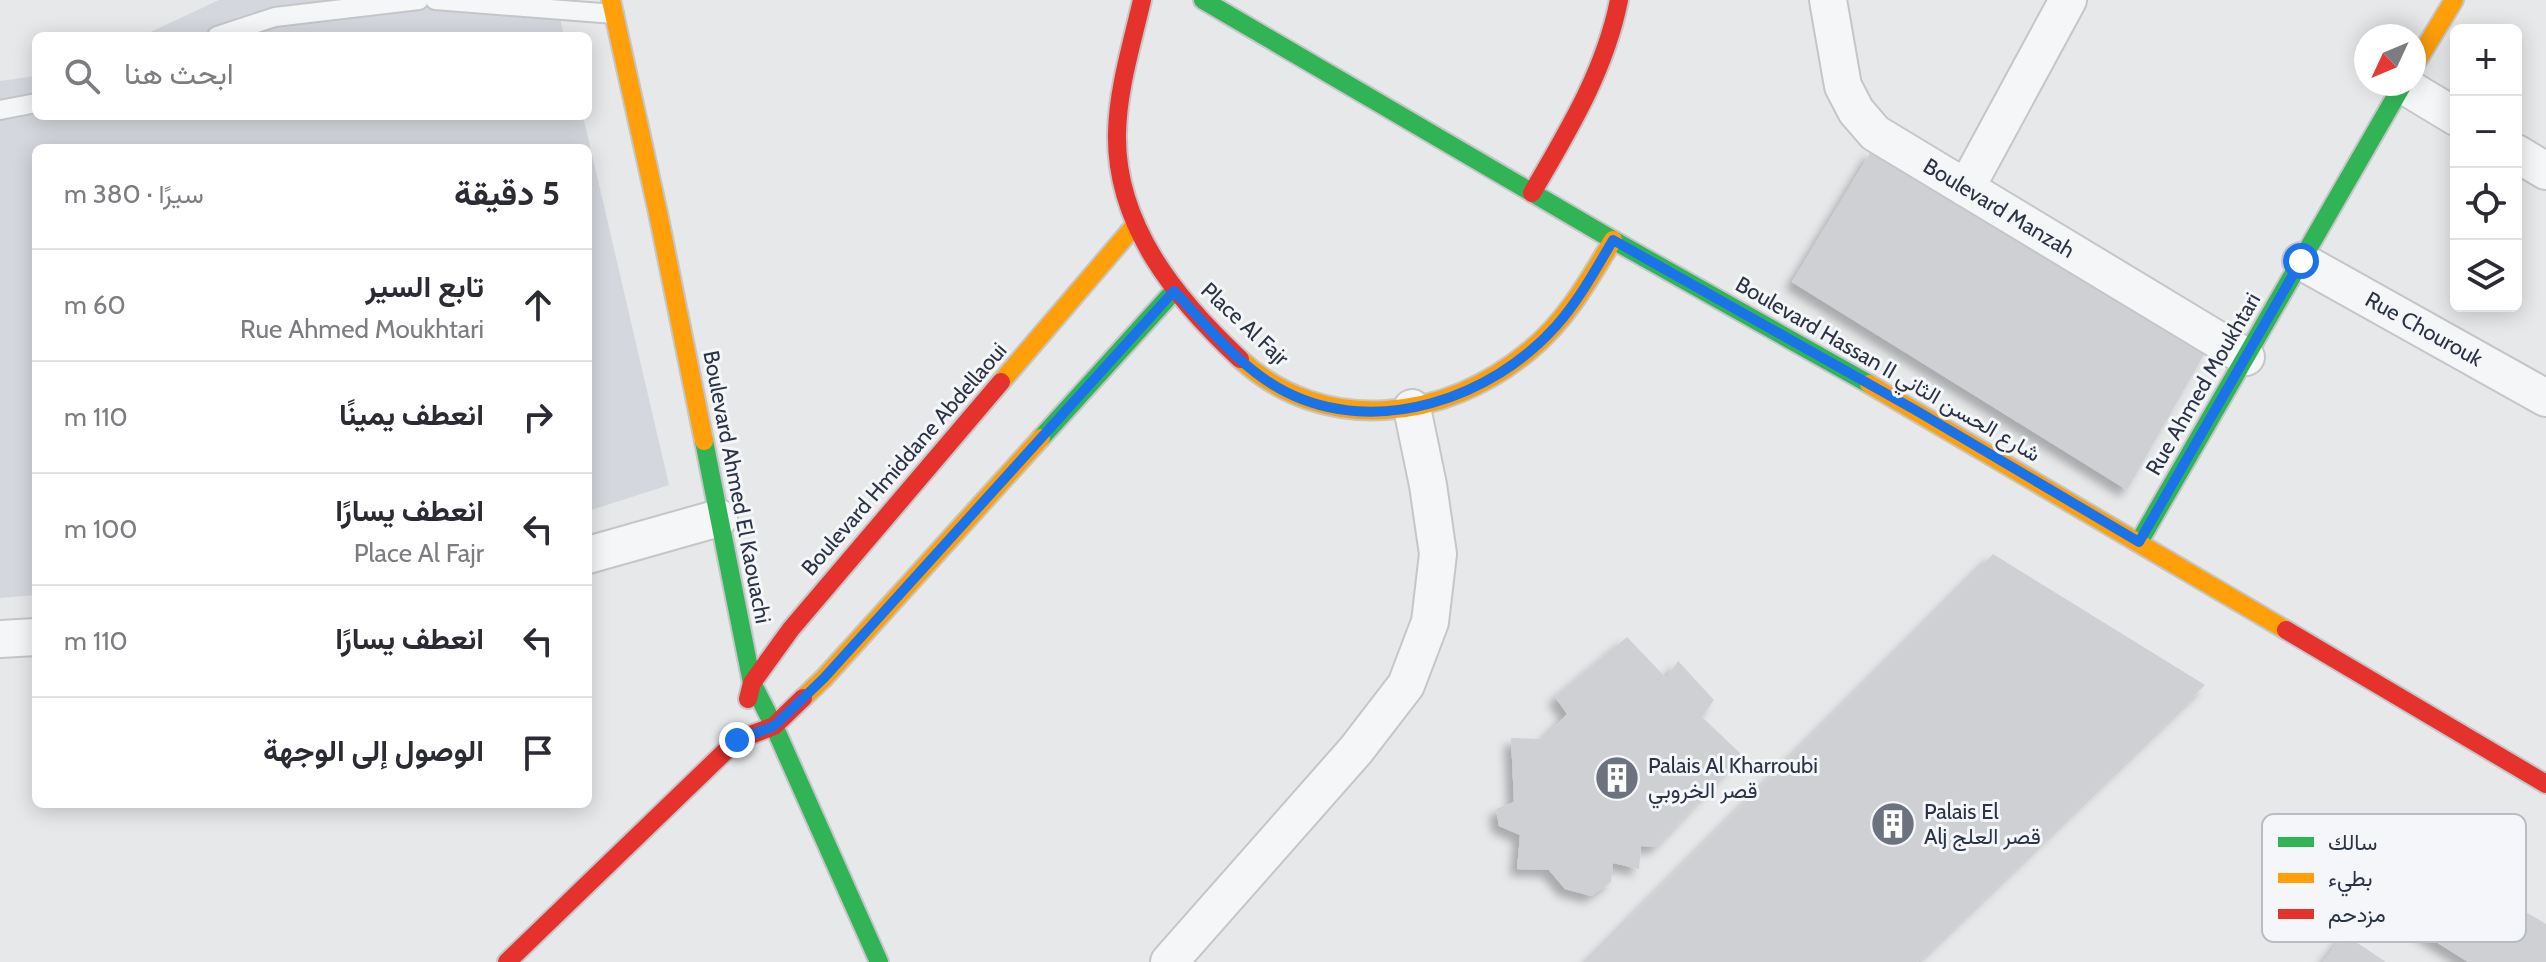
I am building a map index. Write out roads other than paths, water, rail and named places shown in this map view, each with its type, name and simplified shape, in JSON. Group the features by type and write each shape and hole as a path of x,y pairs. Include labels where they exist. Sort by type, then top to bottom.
{"street":[{"name":"Place Al Fajr","path":"1142,0 1119,96 1121,176 1126,197 1136,224 1174,291 1240,358 1286,392 1341,410 1365,412 1412,408 1474,387 1518,361 1557,325 1591,278 1613,240"},
{"name":"Boulevard Hassan II شارع الحسن الثاني","path":"1203,0 1613,240 1917,411 2546,784"},
{"path":"1532,193 1590,93 1615,29 1619,0"},
{"name":"Boulevard Manzah","path":"1828,0 1843,86 1856,111 1875,133 2246,357"},
{"path":"1966,188 2068,0"},
{"name":"Rue Ahmed Moukhtari","path":"2426,46 2454,0"},
{"name":"Boulevard Ahmed El Kaouachi","path":"613,7 658,213 752,683 879,962"},
{"path":"2426,93 2450,112"},
{"name":"Rue Ahmed Moukhtari","path":"2139,542 2397,96"},
{"path":"2522,157 2546,171"},
{"name":"Boulevard Hmiddane Abdellaoui","path":"737,740 752,683 791,629 1136,224"},
{"name":"Rue Chourouk","path":"2301,261 2546,398"},
{"path":"507,962 737,740 774,726 824,678 1174,291"},
{"path":"1169,962 1356,750 1406,685 1430,622 1438,554 1412,408"},
{"path":"592,554 719,518"},
{"path":"0,639 32,637"}],"lane":[{"path":"229,32 275,17 419,0"},
{"path":"435,0 613,7"},
{"path":"0,110 32,104"}],"place":[{"name":"Palais Al Kharroubi قصر الخروبي","path":"1617,778"},
{"name":"Palais El Alj قصر العلج","path":"1893,824"}]}
